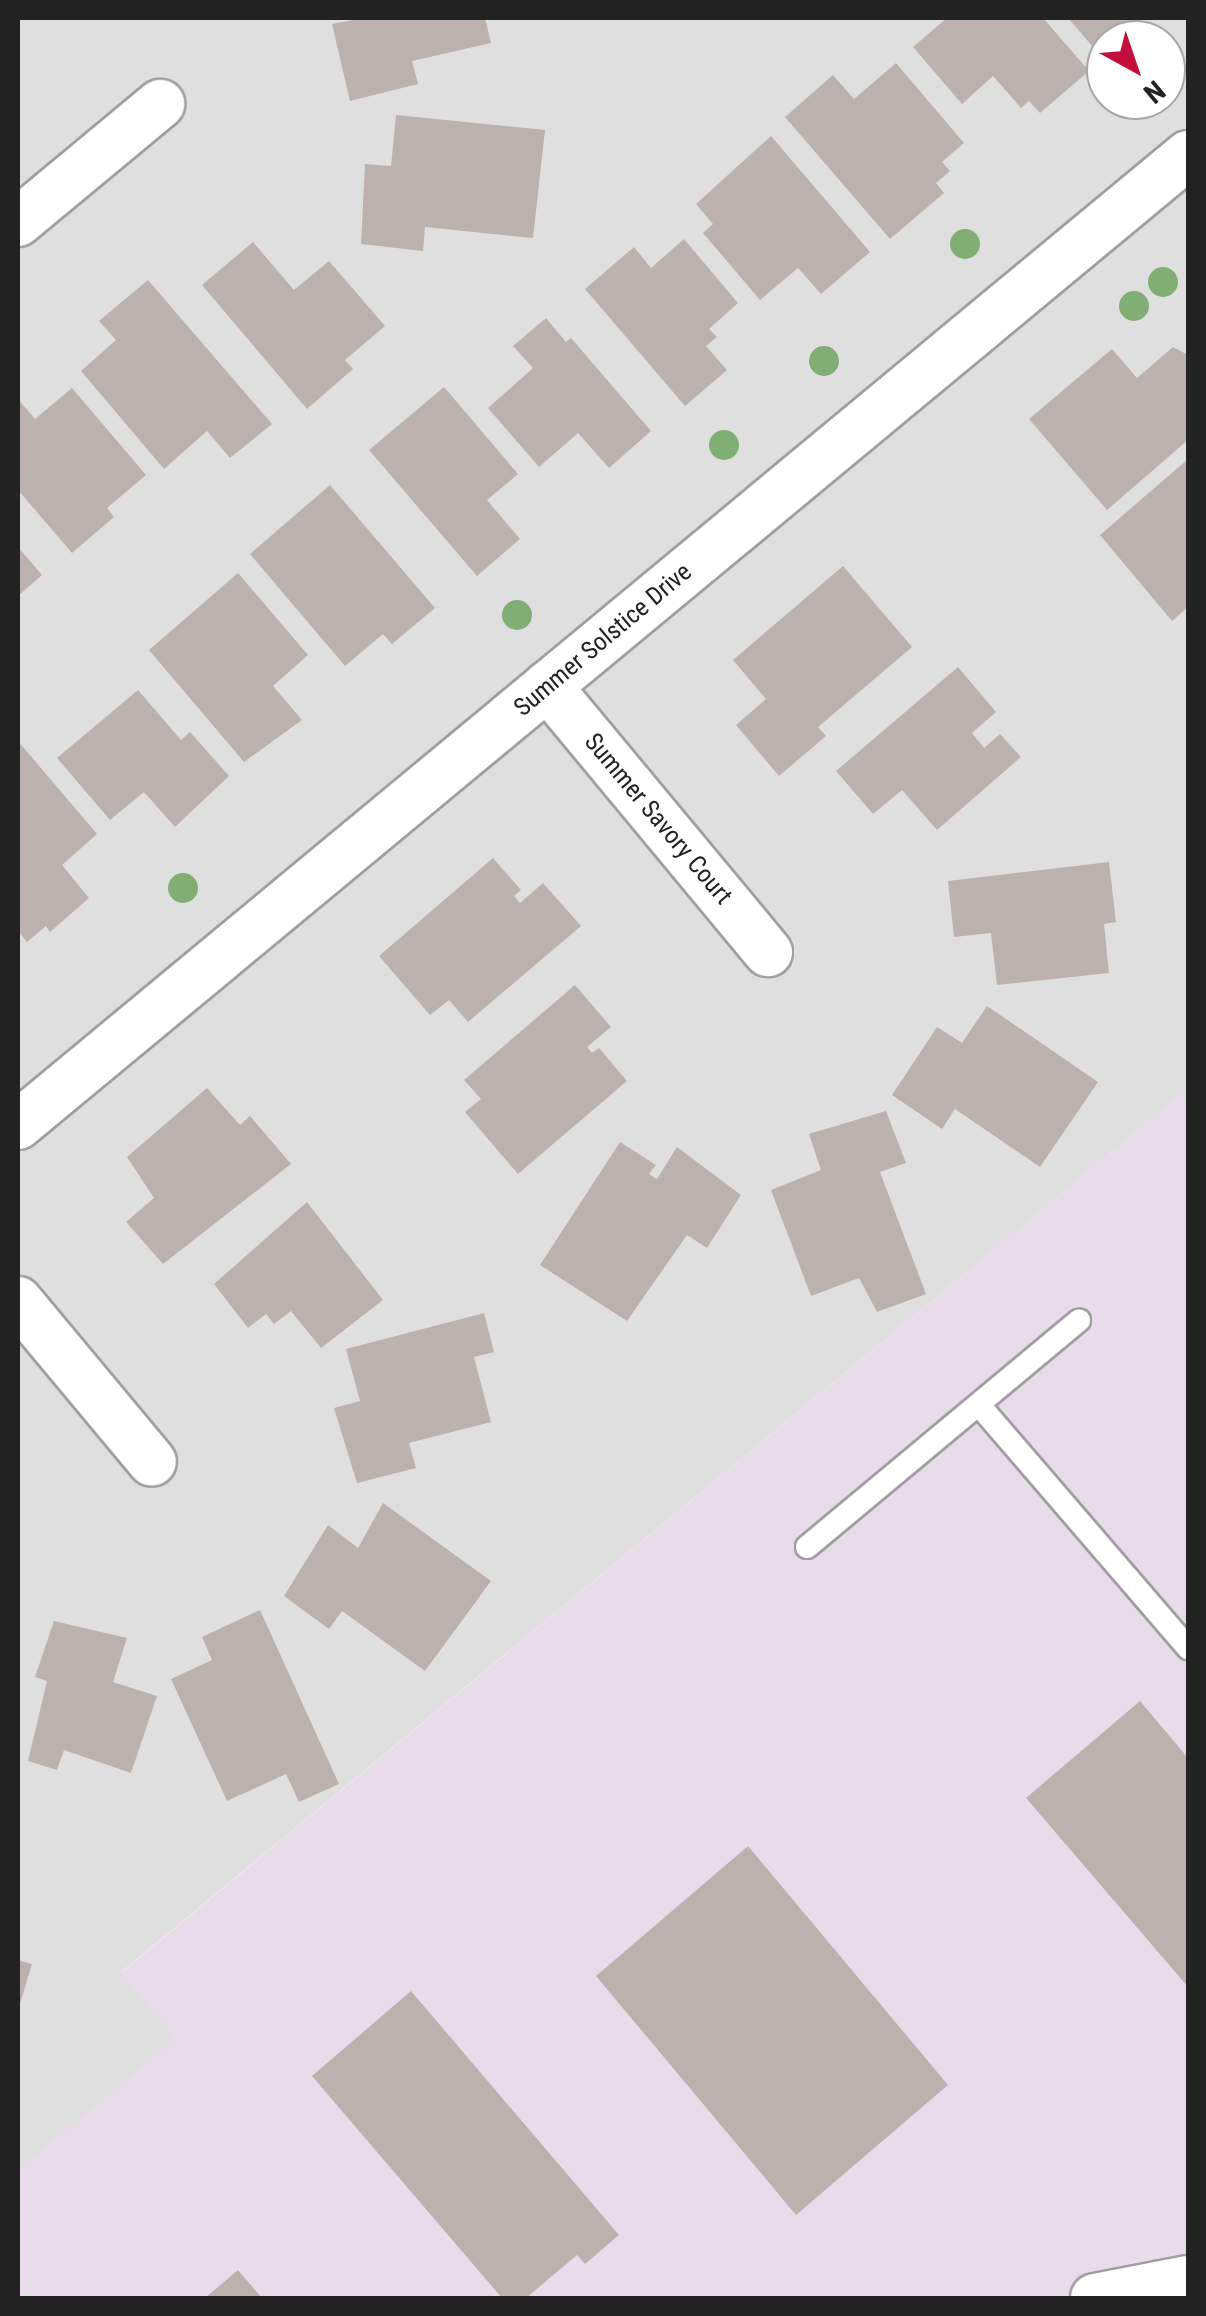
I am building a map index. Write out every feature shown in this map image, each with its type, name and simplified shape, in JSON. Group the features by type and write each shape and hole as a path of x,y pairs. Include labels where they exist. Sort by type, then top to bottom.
{"street":[{"path":"18,222 160,104"},
{"name":"Summer Solstice Drive","path":"18,1125 1187,159"},
{"name":"Summer Savory Court","path":"548,686 768,952"},
{"path":"18,1300 152,1462"},
{"path":"1095,2298 1188,2280"}],"lane":[{"path":"807,1546 1079,1320"},
{"path":"979,1405 1188,1648"}],"shaded area":[{"path":"18,18 1188,18 1188,1089 121,1972 177,2039 18,2171"},
{"path":"1188,1089 1188,2298 18,2298 18,2171 176,2039 121,1973"}],"building":[{"path":"364,18 485,18 491,43 412,61 418,84 350,101 332,24"},
{"path":"947,18 1043,18 1086,68 1086,74 1040,113 1029,101 1021,108 993,76 962,104 913,47"},
{"path":"1068,18 1136,20 1086,20 1086,39"},
{"path":"896,63 964,143 942,162 950,171 936,183 944,193 890,239 785,117 833,75 854,99"},
{"path":"396,115 545,130 533,238 425,227 423,251 361,244 365,164 391,166"},
{"path":"771,136 870,252 821,294 798,268 760,300 703,233 713,224 696,204"},
{"path":"684,239 738,303 709,329 717,337 706,346 727,370 685,406 585,289 634,247 651,268"},
{"path":"253,242 294,290 329,261 385,326 345,360 353,369 307,409 202,285"},
{"path":"148,280 272,424 230,458 207,431 164,469 81,371 116,340 99,321"},
{"path":"546,318 566,342 571,338 651,431 609,468 578,433 539,467 488,408 533,368 513,346"},
{"path":"1173,347 1188,355 1188,440 1107,510 1029,419 1112,349 1137,378"},
{"path":"444,387 518,474 487,500 520,539 477,576 369,450"},
{"path":"72,388 146,475 107,508 114,517 72,553 18,490 18,399 35,419"},
{"path":"1188,459 1188,607 1172,621 1100,535"},
{"path":"330,485 435,608 392,644 383,634 345,666 250,554"},
{"path":"18,547 42,575 18,596"},
{"path":"843,566 912,647 818,727 826,736 779,776 736,725 766,699 733,660"},
{"path":"238,573 308,655 273,686 302,720 244,762 149,650"},
{"path":"958,667 996,712 972,733 984,748 1000,734 1021,757 937,830 902,790 873,814 836,771"},
{"path":"138,690 181,740 190,732 229,776 175,827 144,792 110,820 57,758"},
{"path":"18,741 97,834 62,865 89,898 50,932 46,926 27,942 18,931"},
{"path":"493,858 521,890 514,896 520,903 543,883 581,926 468,1022 449,1000 430,1015 379,956"},
{"path":"1109,862 1116,922 1104,924 1109,973 997,985 991,933 954,937 948,881"},
{"path":"575,985 611,1027 587,1047 592,1053 599,1048 627,1081 518,1174 465,1112 481,1099 464,1080"},
{"path":"987,1006 1098,1082 1040,1167 955,1109 942,1129 892,1095 937,1027 962,1043"},
{"path":"207,1088 240,1125 250,1116 291,1164 163,1264 126,1222 154,1198 127,1157"},
{"path":"886,1111 906,1163 880,1172 926,1294 877,1312 859,1278 811,1296 771,1190 821,1170 809,1134"},
{"path":"620,1142 656,1165 649,1174 657,1179 677,1147 741,1195 707,1248 687,1235 627,1321 540,1265"},
{"path":"307,1202 383,1300 321,1348 291,1311 274,1324 266,1314 248,1328 214,1284"},
{"path":"484,1313 494,1352 474,1357 491,1422 409,1443 416,1468 357,1483 334,1408 360,1401 346,1349"},
{"path":"383,1503 491,1581 425,1671 342,1611 329,1629 284,1596 328,1525 358,1548"},
{"path":"260,1610 339,1784 299,1802 286,1774 227,1801 171,1679 212,1660 202,1637"},
{"path":"54,1621 127,1638 113,1682 157,1696 131,1773 64,1750 57,1770 28,1761 47,1681 35,1677"},
{"path":"1140,1701 1188,1758 1188,1987 1026,1798"},
{"path":"748,1846 948,2085 796,2215 596,1976"},
{"path":"18,1960 32,1964 18,2010"},
{"path":"411,1991 619,2235 585,2264 577,2255 526,2298 502,2298 312,2076"},
{"path":"238,2270 262,2298 205,2298"}]}
